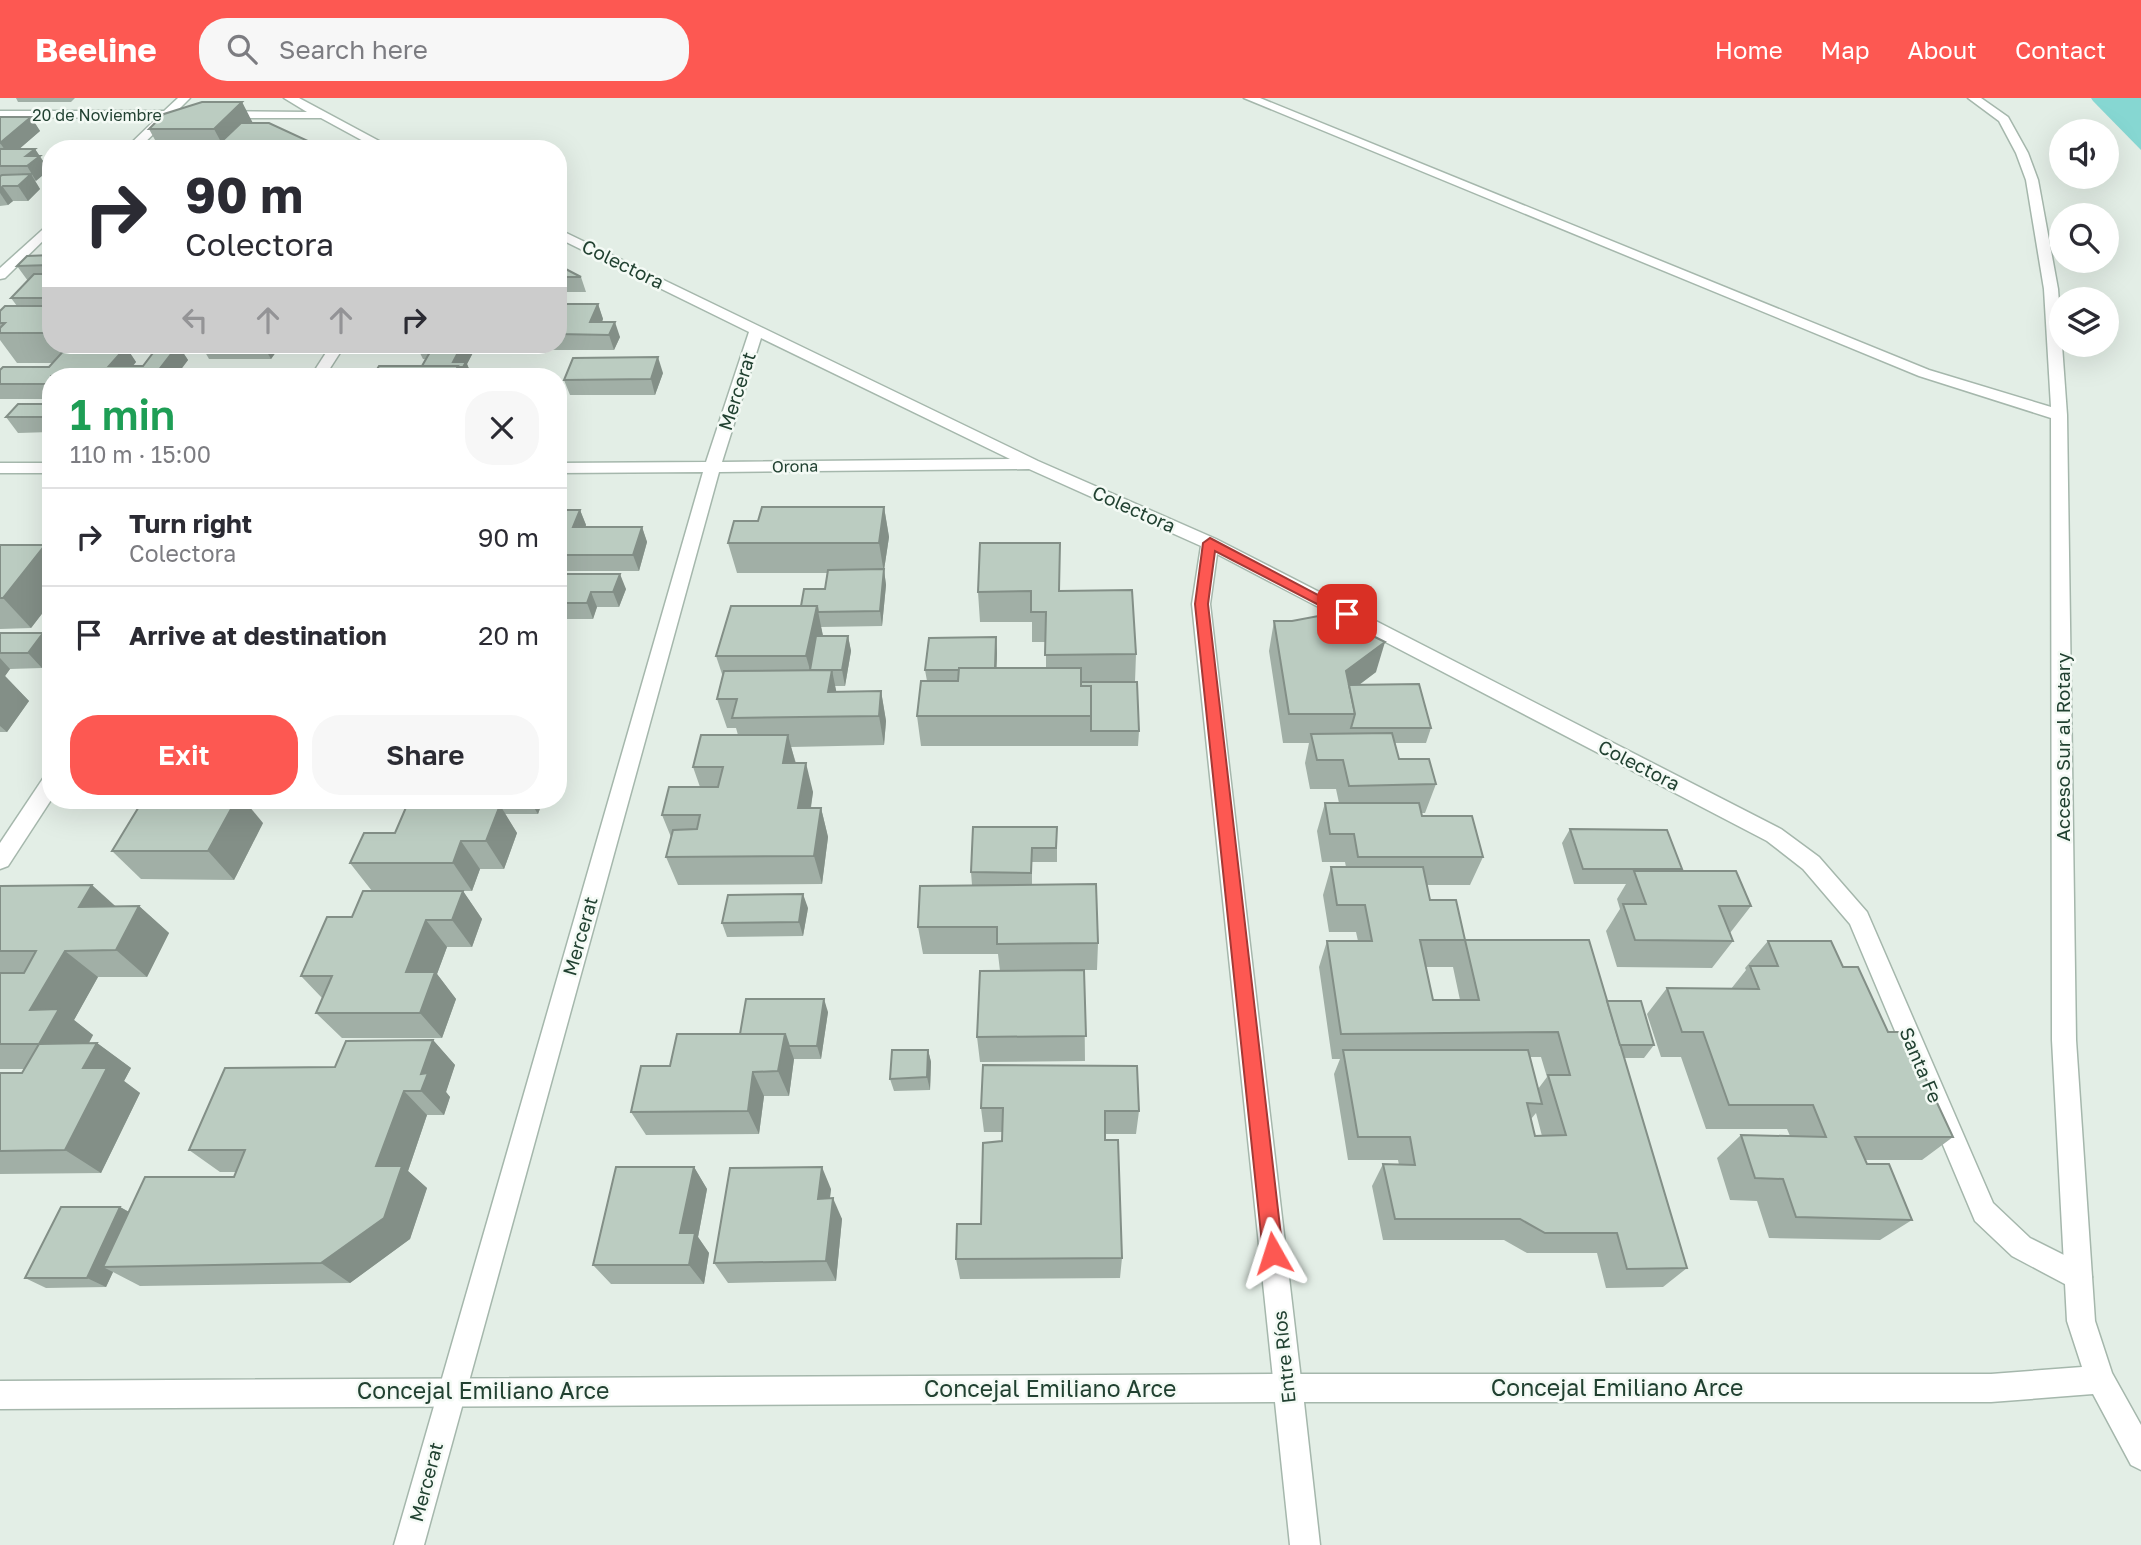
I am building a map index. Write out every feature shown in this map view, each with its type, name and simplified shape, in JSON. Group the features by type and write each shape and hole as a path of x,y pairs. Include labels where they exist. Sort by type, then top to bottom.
{"street":[{"path":"141,140 184,98"},
{"path":"290,98 370,140"},
{"name":"Acceso Sur al Rotary","path":"1974,98 2004,119 2022,153 2032,180 2051,289 2059,415 2064,1040 2081,1321 2100,1379"},
{"path":"1257,99 1924,373 2059,415"},
{"name":"20 de Noviembre","path":"0,114 321,115"},
{"path":"0,275 42,235"},
{"name":"Colectora","path":"567,237 1032,464 1210,543 1774,835 1811,863"},
{"name":"Mercerat","path":"408,1545 712,467 757,329"},
{"name":"Orona","path":"567,468 1032,464"},
{"path":"0,468 42,468"},
{"name":"Entre Ríos","path":"1210,543 1201,604 1305,1545"},
{"path":"0,860 42,797"},
{"name":"Santa Fe","path":"1811,863 1859,919 1984,1212 2021,1247 2078,1277"},
{"path":"2100,1379 2141,1455"},
{"name":"Concejal Emiliano Arce","path":"0,1395 1288,1388 1991,1388 2100,1379"}],"water":[{"path":"2091,98 2141,98 2141,150 2119,128 2119,119 2111,119"}],"building":[{"path":"202,102 242,102 214,129 149,129 164,114"},
{"path":"0,117 31,117 0,143"},
{"path":"241,123 269,123 306,140 223,140"},
{"path":"0,149 35,149 26,156 40,156 27,166 0,166"},
{"path":"31,174 18,186 3,186 0,189 2,175"},
{"path":"42,255 42,265 17,266 27,256"},
{"path":"567,270 581,277 567,277"},
{"path":"34,274 42,274 42,298 11,298"},
{"path":"567,304 598,304 590,322 615,322 609,335 567,334"},
{"path":"5,306 42,306 42,333 0,333 0,328 5,323 0,323 0,311"},
{"path":"61,354 120,354 109,366 143,366 152,354 171,354 160,368 42,368 42,384 0,384 0,370 3,367 49,367"},
{"path":"429,354 457,354 453,362 466,362 463,367 422,366"},
{"path":"658,357 651,379 567,380 573,358"},
{"path":"379,366 458,366 457,368 378,368"},
{"path":"18,404 42,404 42,417 6,417"},
{"path":"762,507 884,507 879,543 728,543 734,521 758,521"},
{"path":"567,510 580,510 573,527 642,527 633,555 567,555"},
{"path":"980,543 1060,543 1059,591 1132,590 1136,654 1045,655 1046,612 1031,612 1031,591 978,592"},
{"path":"0,545 42,545 42,549 3,598 0,598"},
{"path":"884,569 880,611 818,612 817,606 801,606 804,589 825,589 828,570"},
{"path":"567,574 620,574 613,592 591,592 587,603 567,603"},
{"path":"731,606 817,606 806,656 716,656"},
{"path":"1329,614 1385,642 1346,671 1355,714 1289,714 1274,621 1292,621"},
{"path":"0,633 42,633 28,653 0,653"},
{"path":"816,636 848,636 842,670 810,670"},
{"path":"996,637 995,668 925,670 929,638"},
{"path":"959,668 1081,668 1081,686 1091,686 1091,716 917,716 921,681 958,681"},
{"path":"832,670 828,692 881,691 879,716 732,718 737,699 717,699 724,671"},
{"path":"1081,682 1137,682 1139,731 1091,731 1091,686 1081,686"},
{"path":"1419,684 1431,728 1351,728 1355,714 1349,685"},
{"path":"1392,733 1399,759 1429,759 1436,784 1349,786 1343,760 1317,760 1311,734"},
{"path":"701,735 788,735 783,763 806,763 798,808 821,808 814,856 666,857 673,830 697,829 700,815 662,815 669,787 718,787 723,767 693,767"},
{"path":"1325,803 1419,803 1422,816 1472,816 1483,857 1358,857 1354,834 1330,834"},
{"path":"138,809 231,809 208,851 112,851"},
{"path":"405,809 498,809 486,841 461,841 453,863 350,863 364,833 395,833"},
{"path":"973,827 1057,827 1056,848 1032,848 1031,873 971,872"},
{"path":"1570,829 1667,830 1682,869 1583,869"},
{"path":"1331,867 1423,867 1430,900 1456,900 1465,940 1589,940 1687,1268 1627,1269 1617,1233 1545,1233 1520,1219 1395,1219 1383,1164 1415,1165 1410,1137 1358,1137 1343,1050 1528,1050 1542,1104 1527,1103 1535,1136 1566,1135 1548,1075 1570,1075 1558,1032 1341,1034 1327,941 1372,941 1365,905 1337,905","holes":["1420,940 1465,940 1479,1000 1433,1000"]},
{"path":"1634,871 1736,871 1751,906 1719,906 1733,941 1635,940 1623,904 1646,904"},
{"path":"1096,884 1098,943 997,944 997,927 918,927 920,886"},
{"path":"92,885 79,907 139,906 116,950 65,951 30,1010 59,1009 39,1044 0,1044 0,973 24,973 36,951 0,951 0,886"},
{"path":"363,891 463,891 452,920 426,920 406,972 435,972 420,1013 316,1013 332,976 301,976 327,917 352,917"},
{"path":"803,894 799,922 722,923 728,895"},
{"path":"1768,941 1831,941 1843,967 1858,967 1888,1032 1904,1032 1953,1137 1855,1137 1867,1164 1889,1164 1912,1220 1796,1217 1783,1179 1755,1178 1741,1135 1826,1137 1813,1105 1729,1105 1703,1032 1682,1032 1667,988 1759,989 1750,966 1778,966"},
{"path":"1084,970 1086,1036 977,1037 980,971"},
{"path":"746,999 824,999 817,1046 789,1046 785,1034 740,1034"},
{"path":"1607,1001 1641,1001 1654,1045 1620,1045"},
{"path":"677,1034 785,1034 778,1071 753,1072 748,1111 631,1112 641,1066 670,1066"},
{"path":"433,1040 421,1074 428,1073 421,1091 404,1091 376,1166 402,1166 384,1218 321,1263 103,1267 145,1177 234,1177 245,1150 189,1150 225,1068 335,1067 346,1041"},
{"path":"97,1043 83,1068 107,1068 65,1150 0,1151 0,1073 22,1073 39,1044"},
{"path":"892,1050 928,1050 927,1077 890,1079"},
{"path":"983,1065 1137,1066 1139,1111 1105,1111 1105,1140 1118,1140 1122,1258 956,1259 957,1224 981,1224 983,1143 1002,1141 1003,1108 981,1108"},
{"path":"616,1167 694,1167 680,1233 695,1233 689,1265 593,1265"},
{"path":"822,1167 818,1199 833,1198 826,1261 714,1263 730,1168"},
{"path":"61,1207 120,1207 87,1278 25,1278"}],"route":[{"path":"1273,1253 1201,604 1210,543 1347,614"}]}
